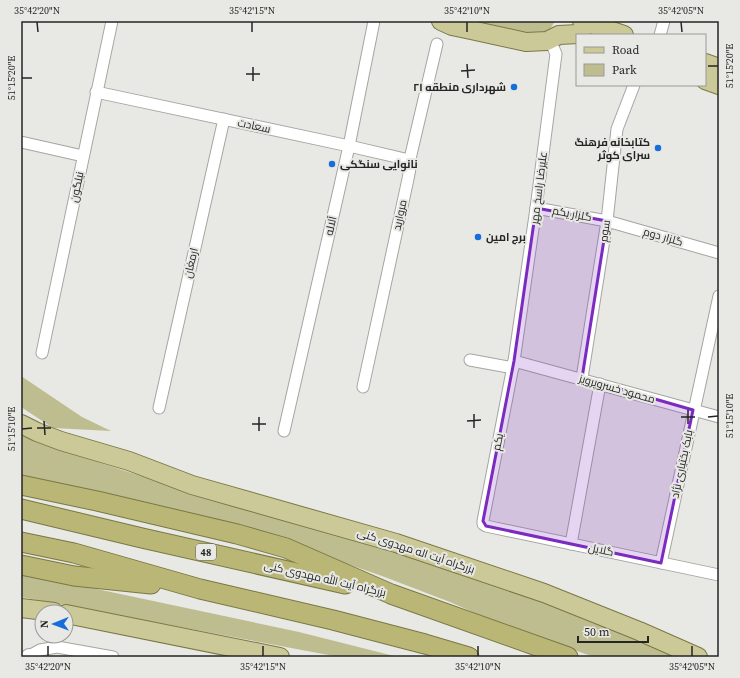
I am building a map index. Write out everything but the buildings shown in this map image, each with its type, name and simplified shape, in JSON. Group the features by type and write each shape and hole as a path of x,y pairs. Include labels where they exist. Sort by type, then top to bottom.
{"highway":[{"name":"بزرگراه آیت الله مهدوی کنی","path":"22,485 237,534 286,548 392,594"},
{"name":"بزرگراه آیت الله مهدوی کنی","path":"21,509 392,594"},
{"path":"21,542 74,553 200,590 318,617 469,657"},
{"path":"21,565 74,576 200,590"},
{"name":"48","path":"392,594 568,657"}],"main road":[{"path":"441,21 452,26 526,42 536,42 557,32 578,34"},
{"path":"582,21 621,34"},
{"path":"706,63 719,68"},
{"path":"706,80 719,85"},
{"name":"بزرگراه آیت اله مهدوی کنی","path":"21,424 61,441 129,461 192,485 396,544 544,594 639,631 698,657"},
{"path":"21,608 34,610"},
{"path":"74,616 280,657"}],"street":[{"name":"نیلگون","path":"42,353 112,21"},
{"name":"آلاله","path":"284,431 350,146 374,21"},
{"path":"660,34 664,21"},
{"name":"علیرضا راسخ مهر","path":"514,364 556,54 553,47 557,32"},
{"name":"مروارید","path":"363,387 408,179 410,168 409,162 437,44"},
{"name":"سوم","path":"582,378 607,221 617,129 634,86"},
{"name":"سعادت","path":"96,92 350,146 409,162"},
{"name":"ارمغان","path":"159,408 224,119"},
{"path":"21,142 83,156"},
{"name":"گلزار یکم","path":"536,208 607,221"},
{"name":"گلزار دوم","path":"607,221 719,253"},
{"name":"بابک بختیاری نژاد","path":"661,563 719,296"},
{"name":"محمود خسروپرویز","path":"470,360 514,364 582,378 719,417"},
{"name":"یکم","path":"483,524 514,364"},
{"path":"571,544 600,384"},
{"name":"گلایل","path":"483,524 486,526 719,575"},
{"path":"28,657 40,650 57,647 113,657"}],"highlighted area":[{"path":"536,208 607,221 582,378 693,410 661,563 486,526 483,521 514,361"}],"green space":[{"path":"458,21 555,21 544,34 539,37"},
{"path":"21,376 82,417 111,431 53,428 21,407"},
{"path":"21,434 32,440 60,450 144,477 347,536 570,611 683,657 594,657 500,624 450,602 382,576 270,537 21,476"},
{"path":"21,573 299,632 398,657 339,657 74,607 74,604 58,604 21,597"}],"place":[{"name":"شهرداری منطقه ۲۱","path":"514,87"},
{"name":"کتابخانه فرهنگ سرای کوثر","path":"658,148"},
{"name":"نانوایی سنگکی","path":"332,164"},
{"name":"برج امین","path":"478,237"}]}
